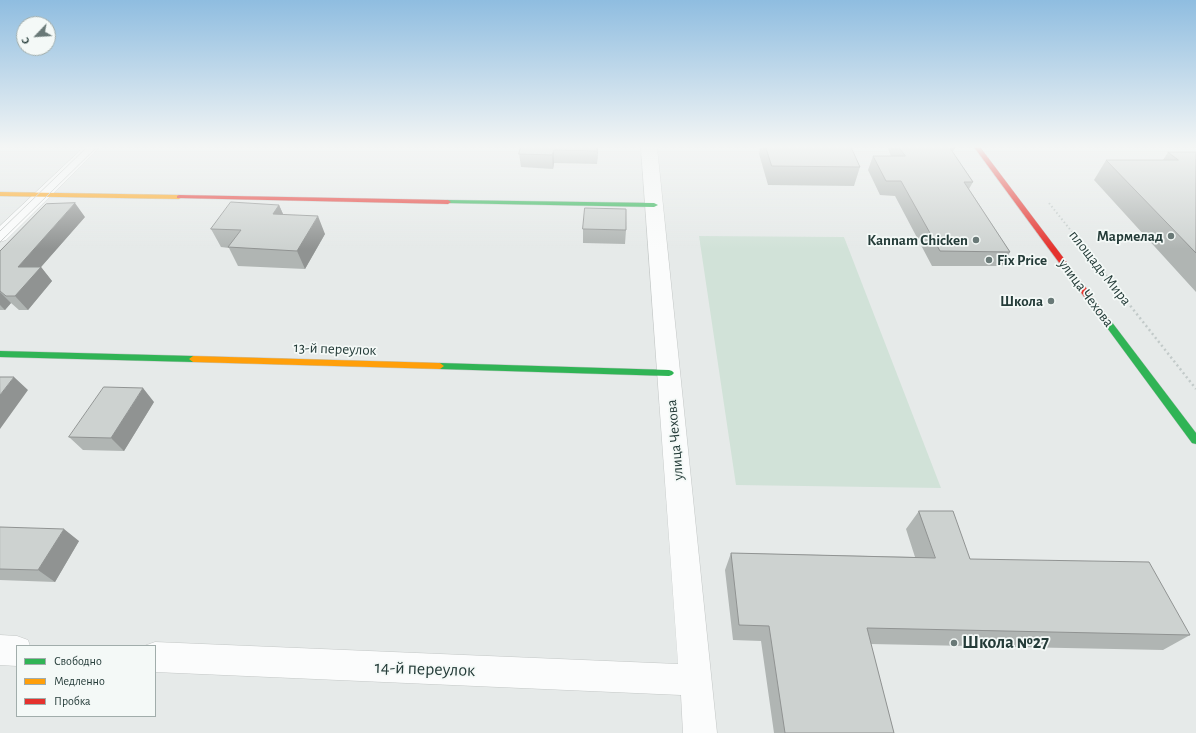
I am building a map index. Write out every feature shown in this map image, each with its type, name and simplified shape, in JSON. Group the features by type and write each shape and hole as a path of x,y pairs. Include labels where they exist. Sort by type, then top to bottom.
{"street":[{"path":"0,236 56,181"},
{"name":"улица Чехова","path":"652,181 700,733"},
{"name":"улица Чехова","path":"1002,181 1196,440"},
{"path":"0,194 654,205"},
{"name":"13-й переулок","path":"0,354 669,373"},
{"path":"0,650 16,651"},
{"name":"14-й переулок","path":"156,657 695,680"}],"path":[{"name":"площадь Мира","path":"1048,202 1196,389"}],"green space":[{"path":"699,236 844,237 941,488 736,485"}],"building":[{"path":"901,181 972,181 964,182 1010,252 940,251"},
{"path":"1127,181 1196,181 1196,253"},
{"path":"231,202 279,205 273,214 318,216 297,251 228,247 241,230 211,229"},
{"path":"75,203 18,267 41,267 15,296 6,296 0,291 0,251 46,204"},
{"path":"585,208 626,209 626,230 583,229"},
{"path":"0,377 14,377 0,395"},
{"path":"104,387 143,388 111,438 69,437"},
{"path":"919,511 953,511 970,559 1149,562 1190,635 867,628 894,733 785,733 769,626 739,625 731,553 935,558"},
{"path":"0,527 64,529 38,570 0,569"}],"tram line":[{"path":"0,231 52,181"},
{"path":"0,242 62,181"}],"traffic: fast":[{"path":"448,202 654,205"},
{"path":"1108,323 1196,440"},
{"path":"0,354 193,359"},
{"path":"440,366 669,373"}],"traffic: slow":[{"path":"0,194 179,197"},
{"path":"193,359 440,366"}],"traffic: jam":[{"path":"1002,181 1108,323"},
{"path":"179,197 448,202"}],"place":[{"name":"Мармелад","path":"1171,236"},
{"name":"Kannam Chicken","path":"976,240"},
{"name":"Fix Price","path":"989,260"},
{"name":"Школа","path":"1051,301"},
{"name":"Школа №27","path":"954,643"}]}
